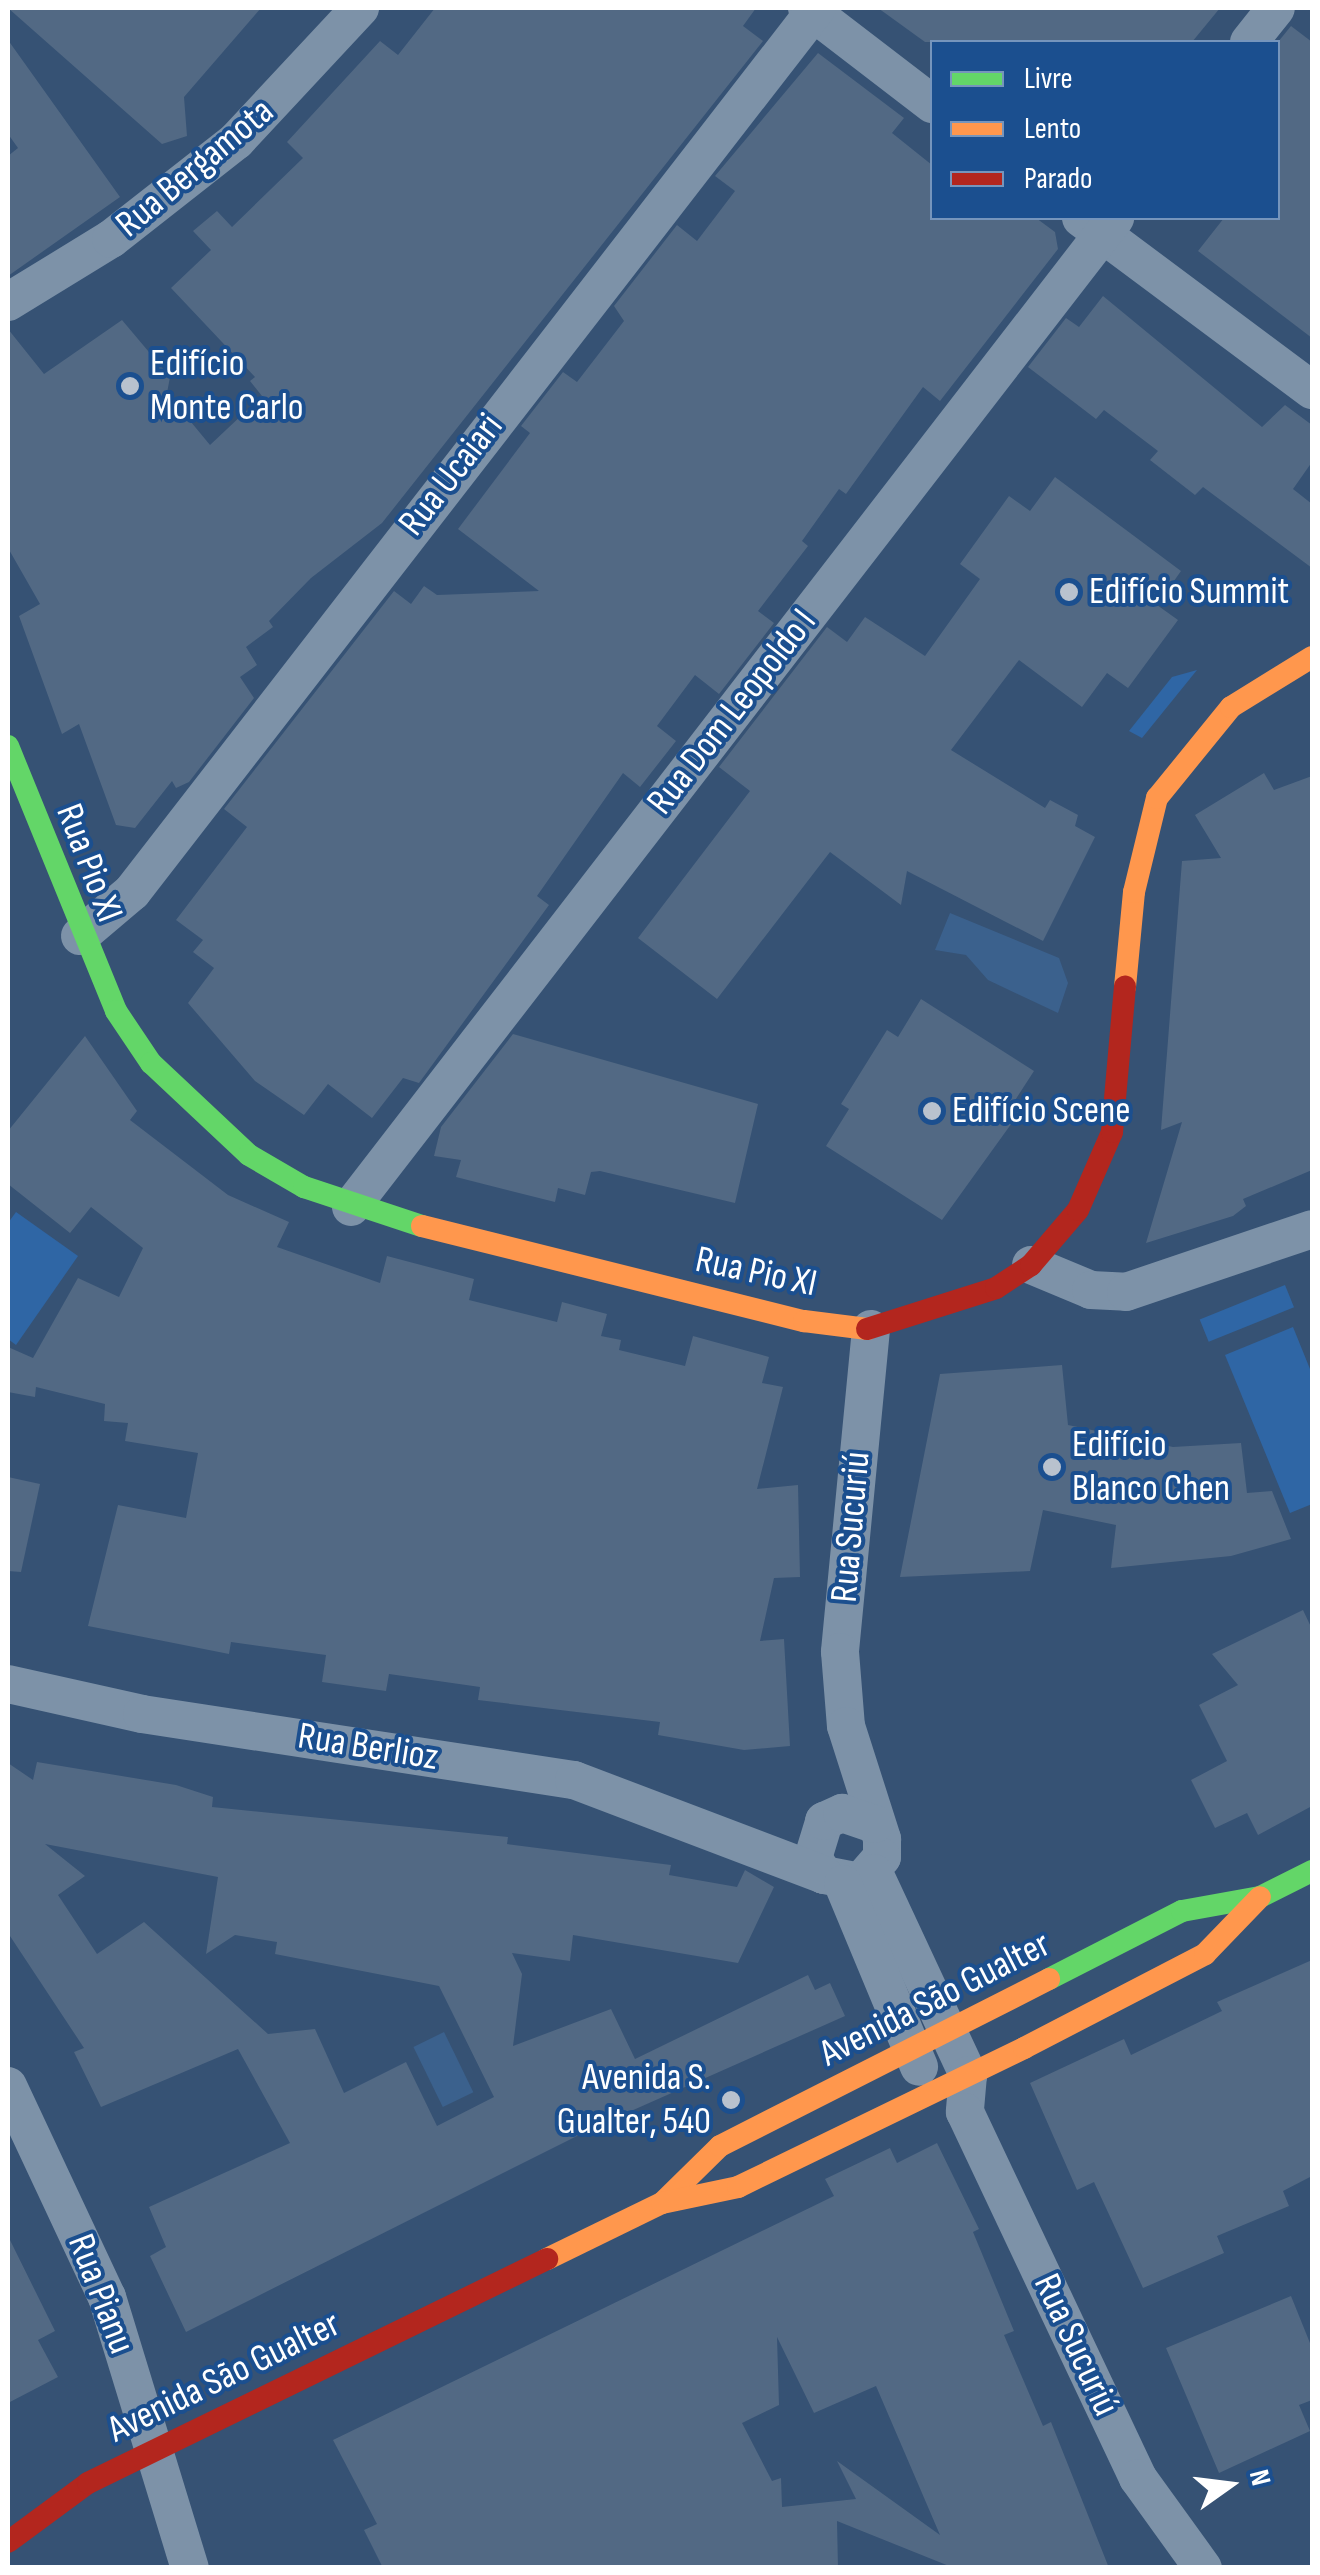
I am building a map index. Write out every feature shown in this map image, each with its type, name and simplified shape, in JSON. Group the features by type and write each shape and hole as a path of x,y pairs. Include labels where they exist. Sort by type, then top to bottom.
{"street":[{"name":"Rua Bergamota","path":"8,302 112,239 236,142 360,8"},
{"path":"1252,40 1276,8"},
{"path":"812,9 930,102"},
{"name":"Rua Ucaiari","path":"80,936 132,892 812,9"},
{"path":"1100,223 1312,390"},
{"name":"Rua Dom Leopoldo I","path":"351,1207 1100,223"},
{"name":"Rua Pio XI","path":"8,746 80,936 125,1024 203,1117 249,1155 351,1207 689,1294 871,1329 964,1303 1032,1265 1078,1210 1112,1132 1134,892 1157,798 1231,708 1312,657"},
{"path":"1032,1265 1091,1290 1126,1292 1312,1229"},
{"name":"Rua Sucuriú","path":"871,1329 840,1652 846,1726 874,1824"},
{"name":"Rua Berlioz","path":"8,1684 142,1714 574,1780 847,1877"},
{"name":"Rua Sucuriú","path":"819,1829 846,1726"},
{"path":"847,1877 882,1839 874,1824 842,1813 819,1829 813,1858 847,1877 911,2050 931,2093 967,2093"},
{"name":"Rua Berlioz","path":"723,1832 819,1829"},
{"name":"Avenida São Gualter","path":"662,2203 720,2146 1182,1911 1260,1897 1312,1871"},
{"name":"Rua Sucuriú","path":"847,1877 946,2032 967,2093 1138,2478 1203,2568"},
{"name":"Avenida São Gualter","path":"967,2093 1204,1954 1260,1897"},
{"name":"Rua Pianu","path":"8,2086 107,2298 190,2568"},
{"name":"Avenida São Gualter","path":"8,2542 88,2483 662,2203 738,2186 931,2093"},
{"name":"Avenida São Gualter","path":"24,2499 88,2483"}],"shaded area":[{"path":"1197,670 1142,738 1129,731 1172,677"},
{"path":"950,913 1059,958 1068,983 1058,1013 988,980 966,955 935,950"},
{"path":"16,1212 78,1256 16,1345 8,1339 8,1223"},
{"path":"1285,1285 1294,1307 1209,1342 1200,1319"},
{"path":"1293,1327 1312,1374 1312,1504 1290,1513 1225,1355"},
{"path":"444,2032 473,2092 443,2107 413,2047"}],"building":[{"path":"8,8 261,8 184,97 187,136 162,144"},
{"path":"435,8 756,8 743,26 763,41 382,523 311,578 269,621 273,627 246,647 257,665 240,677 254,698 189,782 176,788 172,781 135,828 116,825 79,724 62,734 19,616 40,604 8,548 8,329 44,374 122,320 170,377 167,393 210,445 262,396 250,381 255,377 171,288 211,250 193,231 217,211 232,227 303,158 287,142 380,41 398,55"},
{"path":"878,8 1220,8 1194,40 925,42"},
{"path":"1291,26 1312,42 1312,338 1198,251 1222,220 1280,220 1280,40"},
{"path":"8,40 120,197 8,276 8,156 18,148 8,134"},
{"path":"818,53 904,118 892,133 930,163 930,220 1039,220 1055,232 1058,249 940,401 923,387 846,494 839,489 802,541 808,546 758,611 774,623 719,694 695,675 657,726 676,741 640,787 623,773 537,896 549,905 419,1083 403,1078 372,1118 328,1084 304,1115 255,1081 188,1003 214,968 193,952 203,940 176,920 247,827 224,809 394,591 411,604 424,586 437,595 539,591 458,529 530,433 521,426 563,372 577,382 624,321 614,306 677,225 697,241 735,191 715,176"},
{"path":"1103,296 1262,427 1285,405 1312,425 1312,462 1293,489 1312,504 1312,568 1203,487 1195,495 1150,460 1158,451 1104,410 1096,419 1028,367 1066,318 1079,327"},
{"path":"1055,477 1181,571 1157,605 1178,620 1128,688 1107,673 1082,707 1019,660 951,750 1045,808 1050,800 1078,815 1075,826 1095,837 1043,941 907,871 901,905 830,852 717,999 638,938 750,791 719,767 827,627 847,642 865,617 925,656 980,579 960,564 1009,496 1030,511"},
{"path":"1264,773 1274,790 1312,776 1312,1170 1243,1199 1246,1206 1233,1216 1146,1243 1182,1122 1161,1130 1182,861 1221,858 1195,815"},
{"name":"Edifício Scene","path":"921,999 1034,1071 1010,1108 1019,1113 942,1220 826,1146 849,1109 841,1104 887,1030 898,1037"},
{"path":"513,1034 758,1104 735,1203 600,1171 591,1172 585,1195 558,1188 555,1202 456,1177 461,1160 434,1156 441,1127"},
{"path":"85,1036 137,1111 130,1120 228,1195 289,1222 277,1247 380,1283 387,1256 474,1279 469,1300 557,1322 562,1302 607,1314 601,1336 621,1340 619,1350 685,1366 693,1336 769,1357 762,1383 783,1387 757,1489 798,1485 800,1577 774,1578 760,1641 784,1639 790,1746 744,1750 658,1735 660,1722 478,1700 480,1687 389,1674 386,1691 322,1682 326,1655 231,1642 229,1654 88,1626 118,1505 186,1518 198,1453 125,1441 128,1423 104,1421 105,1404 36,1387 35,1397 8,1392 8,1347 33,1358 78,1278 119,1297 143,1248 91,1207 70,1233 8,1184 8,1131"},
{"path":"1062,1365 1068,1425 1173,1447 1241,1443 1247,1493 1272,1491 1291,1539 1231,1556 1111,1568 1116,1525 1043,1510 1030,1571 900,1577 940,1374"},
{"path":"8,1477 40,1484 21,1572 8,1571"},
{"path":"1303,1610 1312,1629 1312,1806 1258,1835 1247,1813 1215,1828 1191,1780 1227,1761 1199,1705 1238,1685 1212,1654"},
{"path":"37,1762 176,1785 213,1797 212,1807 508,1837 507,1844 671,1865 669,1875 737,1887 745,1870 774,1887 738,1963 573,1935 570,1961 512,1953 522,1974 513,2046 611,2009 635,2059 808,1975 815,1990 830,1983 845,2016 595,2127 186,2332 150,2256 166,2247 149,2207 290,2143 238,2049 101,2107 74,2052 84,2048 8,1933 8,1763 33,1780","holes":["45,1844 218,1877 206,1954 235,1935 277,1942 275,1954 439,1986 494,2097 437,2126 406,2062 344,2093 315,2029 268,2034 144,1922 97,1954 58,1895 85,1876"]},
{"path":"1312,1960 1312,2176 1283,2191 1289,2206 1217,2236 1224,2253 1143,2288 1094,2182 1077,2190 1030,2083 1124,2039 1131,2055 1222,2011 1217,2002"},
{"path":"937,2143 979,2229 973,2232 1014,2331 1004,2335 1043,2426 1051,2422 1109,2568 954,2568 837,2521 838,2568 383,2568 364,2530 377,2524 333,2440 834,2196 825,2179 890,2148 897,2163","holes":["777,2337 814,2413 876,2386 940,2535 837,2461 856,2499 782,2507 781,2478 772,2481 742,2423 779,2405"]},
{"path":"8,2236 55,2331 38,2340 58,2377 8,2403"},
{"path":"1291,2296 1312,2348 1312,2400 1299,2405 1310,2431 1219,2473 1166,2348"}],"traffic: fast":[{"path":"8,746 116,1011 151,1063 249,1155 304,1187 422,1226"},
{"path":"1049,1979 1182,1911 1260,1897 1312,1871"}],"traffic: slow":[{"path":"1125,987 1134,892 1157,798 1231,707 1312,657"},
{"path":"422,1226 804,1321 867,1329"},
{"path":"547,2259 662,2203 738,2187 1024,2048 1205,1954 1260,1897"},
{"path":"662,2203 720,2146 1049,1979"}],"traffic: jam":[{"path":"867,1329 996,1288 1031,1265 1078,1210 1112,1132 1125,987"},
{"path":"8,2542 88,2483 547,2259"}],"place":[{"name":"Edifício Monte Carlo","path":"130,386"},
{"name":"Edifício Summit","path":"1069,592"},
{"name":"Edifício Scene","path":"932,1111"},
{"name":"Edifício Blanco Chen","path":"1052,1467"},
{"name":"Avenida S. Gualter, 540","path":"731,2100"}]}
